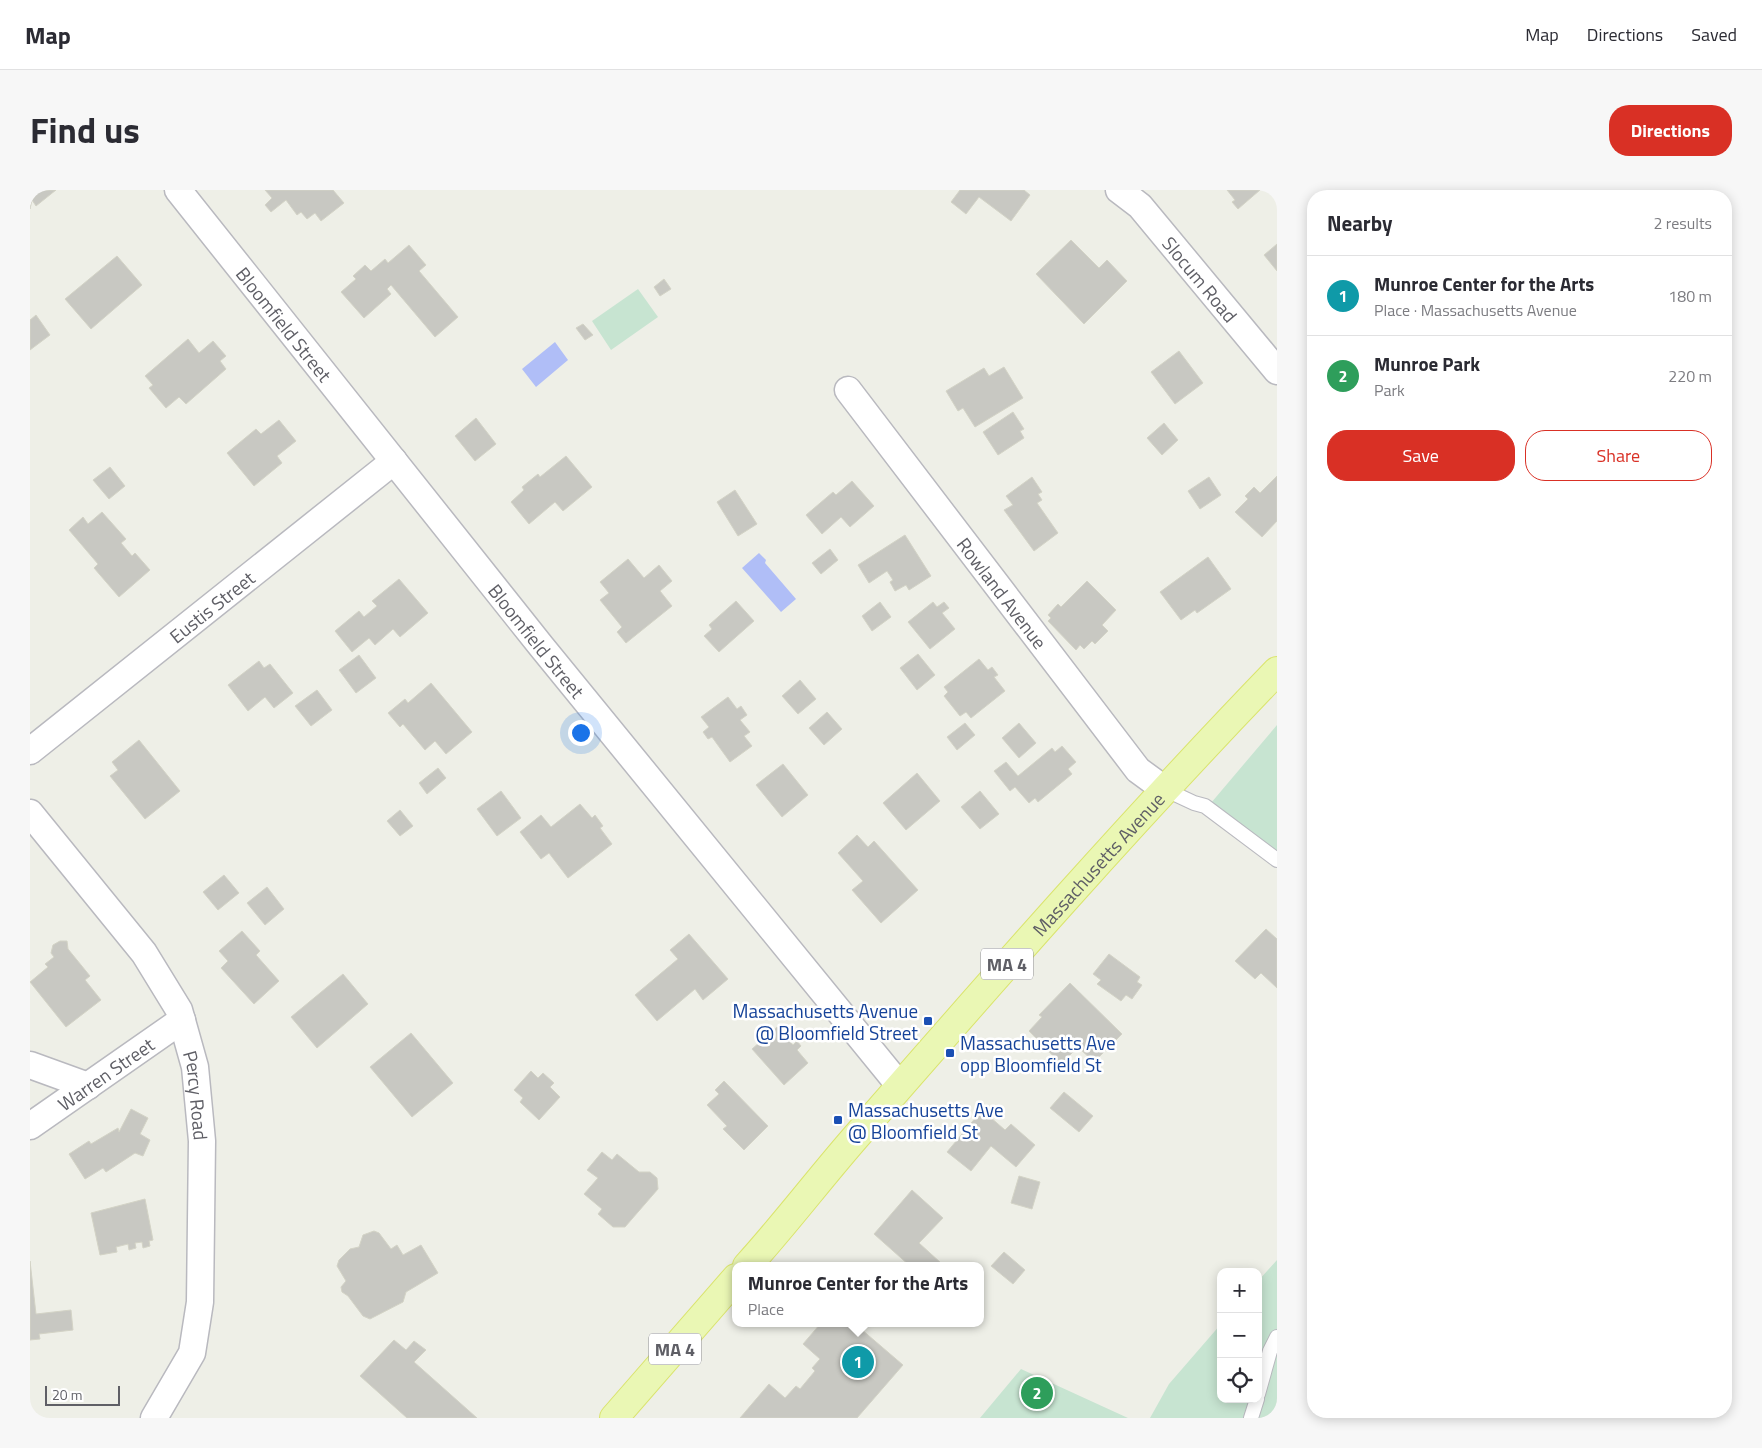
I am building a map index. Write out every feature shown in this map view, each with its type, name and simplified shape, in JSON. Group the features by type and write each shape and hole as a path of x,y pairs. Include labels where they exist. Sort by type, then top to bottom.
{"main road":[{"name":"Massachusetts Avenue","path":"750,1262 900,1086 1164,788 1277,671"},
{"name":"MA 4","path":"614,1418 732,1283"}],"street":[{"name":"Bloomfield Street","path":"178,190 541,646 900,1086"},
{"name":"Slocum Road","path":"1119,190 1140,206 1277,371"},
{"name":"Rowland Avenue","path":"848,390 1138,770 1164,788"},
{"name":"Eustis Street","path":"30,750 394,461"},
{"name":"Percy Road","path":"30,813 144,953 179,1010 195,1067 202,1141 200,1302 192,1353 154,1418"},
{"name":"Warren Street","path":"30,1126 182,1020"},
{"path":"30,1065 88,1086"}],"lane":[{"path":"1164,788 1194,803 1205,806 1277,860"},
{"path":"1262,1380 1270,1351 1277,1338"},
{"path":"1251,1418 1256,1403"}],"green space":[{"path":"638,289 658,317 611,350 592,321"},
{"path":"1277,725 1277,856 1211,803"},
{"path":"1277,1260 1277,1418 1150,1418 1169,1384 1217,1329 1217,1403 1262,1403 1262,1277"},
{"path":"1021,1369 1128,1418 980,1418"}],"water":[{"path":"555,342 568,360 536,387 522,369"},
{"path":"759,553 766,560 765,563 796,599 781,612 742,568"}],"building":[{"path":"30,190 56,190 36,206 32,200 30,209"},
{"path":"265,190 333,190 344,203 321,221 315,213 307,219 301,212 297,215 286,200 271,212 265,205 272,198"},
{"path":"960,190 1024,190 1030,195 1011,221 979,197 966,214 951,202"},
{"path":"1227,190 1260,190 1238,209 1232,202 1235,200"},
{"path":"1071,240 1099,268 1107,260 1127,281 1084,324 1036,274"},
{"path":"1277,244 1277,271 1264,255"},
{"path":"409,245 426,265 419,271 458,317 435,337 391,285 387,289 391,294 364,318 341,292 356,279 353,276 365,265 371,271 385,259 388,263"},
{"path":"117,256 142,285 91,329 65,299"},
{"path":"664,279 671,289 660,296 654,287"},
{"path":"36,315 50,335 30,350 30,320"},
{"path":"583,324 593,335 585,340 576,328"},
{"path":"188,339 199,353 213,341 226,356 220,361 226,369 186,404 179,397 166,408 149,388 153,385 145,376"},
{"path":"1179,351 1203,383 1175,404 1151,372"},
{"path":"1004,367 1023,398 975,427 963,408 958,411 946,391 984,368 989,376"},
{"path":"1013,412 1024,429 1020,431 1024,438 998,455 983,432"},
{"path":"476,418 496,444 475,461 455,436"},
{"path":"279,420 296,441 277,456 282,463 254,486 227,453 256,429 261,434"},
{"path":"1164,423 1178,440 1162,455 1147,438"},
{"path":"566,456 592,487 563,511 555,502 529,524 511,502 524,490 522,487 538,474 540,477"},
{"path":"110,467 125,486 109,499 93,480"},
{"path":"1277,476 1277,521 1262,537 1235,512 1248,499 1245,496 1254,487 1260,493"},
{"path":"1032,477 1042,492 1038,494 1042,500 1037,503 1058,533 1034,551 1004,510 1013,505 1006,496"},
{"path":"1209,477 1221,495 1200,509 1188,491"},
{"path":"852,481 874,506 850,527 841,517 822,534 806,515 833,492 836,495"},
{"path":"735,490 757,524 738,536 717,502"},
{"path":"102,512 126,539 121,543 132,556 135,553 150,570 119,597 94,568 98,564 69,530 83,517 88,524"},
{"path":"905,535 931,576 909,590 906,585 895,591 890,582 893,580 887,571 869,583 858,565"},
{"path":"830,549 838,560 821,574 812,563"},
{"path":"1208,557 1231,589 1197,613 1195,610 1181,620 1160,592"},
{"path":"628,559 644,578 659,565 672,581 660,591 672,606 626,643 617,632 622,627 600,600 609,593 600,582"},
{"path":"399,579 428,613 400,637 393,629 375,645 369,638 352,652 335,631 359,611 364,617 377,606 372,601"},
{"path":"1087,581 1116,610 1102,625 1108,631 1095,644 1092,641 1084,649 1080,645 1076,650 1048,621 1051,618 1048,615 1058,604 1061,607"},
{"path":"736,601 754,621 719,652 704,636 712,629 709,625"},
{"path":"880,602 891,617 872,631 862,616"},
{"path":"933,602 937,607 944,602 949,608 942,613 955,629 930,649 908,622"},
{"path":"918,654 935,675 917,690 900,668"},
{"path":"359,655 376,678 356,693 339,670"},
{"path":"979,659 988,670 992,667 998,675 994,677 1005,691 971,718 966,712 960,716 944,696 948,692 944,687"},
{"path":"259,661 264,668 270,664 293,693 274,708 265,697 248,711 228,685"},
{"path":"800,680 816,699 798,714 782,696"},
{"path":"431,683 472,732 446,754 435,741 425,750 403,724 400,727 388,713 405,699 408,703"},
{"path":"317,690 332,710 311,726 295,706"},
{"path":"728,697 737,709 741,706 747,715 740,720 750,732 744,736 752,746 730,762 712,737 708,739 703,732 709,727 701,717"},
{"path":"827,712 842,729 824,745 809,728"},
{"path":"965,723 975,735 957,750 947,737"},
{"path":"1019,723 1036,743 1019,758 1002,738"},
{"path":"139,740 180,791 145,819 110,776 118,770 112,762"},
{"path":"1062,746 1076,762 1068,769 1072,774 1038,802 1035,798 1029,803 1015,787 1010,791 994,771 1006,762 1018,776 1052,748 1055,752"},
{"path":"783,764 808,795 782,817 756,785"},
{"path":"438,768 446,778 427,794 419,783"},
{"path":"917,773 940,801 906,830 883,803"},
{"path":"501,791 521,818 497,836 477,809"},
{"path":"980,791 999,814 980,829 961,807"},
{"path":"580,804 592,818 595,815 603,826 600,828 612,844 568,878 549,853 541,859 520,832 541,815 551,827"},
{"path":"400,810 413,826 400,836 387,821"},
{"path":"857,835 868,847 874,841 918,890 881,923 852,890 863,881 838,853"},
{"path":"224,875 239,893 218,910 203,892"},
{"path":"267,887 284,909 265,925 247,903"},
{"path":"1266,929 1277,939 1277,988 1261,973 1255,979 1235,961"},
{"path":"242,931 260,951 256,955 279,981 254,1004 221,968 228,961 219,951"},
{"path":"689,934 728,979 703,1000 695,989 657,1021 635,995 678,959 670,950"},
{"path":"60,941 67,941 68,949 90,976 85,980 101,1000 66,1027 30,982 48,967 45,964 54,957 51,953 53,945"},
{"path":"1109,954 1140,977 1137,982 1142,985 1132,999 1126,995 1121,1001 1097,984 1101,980 1093,974"},
{"path":"343,974 368,1004 317,1048 291,1017"},
{"path":"1070,983 1122,1034 1094,1062 1078,1047 1061,1064 1029,1031 1042,1017 1039,1015"},
{"path":"777,1027 793,1045 797,1041 801,1046 797,1050 808,1063 784,1085 752,1049"},
{"path":"411,1033 453,1083 412,1117 370,1067"},
{"path":"531,1071 538,1078 543,1073 554,1083 550,1087 560,1097 539,1120 520,1102 523,1098 514,1090"},
{"path":"724,1081 768,1126 744,1150 723,1129 727,1126 707,1105 719,1094 715,1090"},
{"path":"1064,1092 1093,1116 1079,1132 1050,1108"},
{"path":"131,1109 148,1118 140,1134 150,1140 143,1156 135,1153 106,1172 103,1168 85,1179 69,1154 89,1141 91,1144 118,1128 119,1132"},
{"path":"982,1110 1005,1130 1011,1124 1035,1145 1016,1167 991,1146 971,1171 947,1152"},
{"path":"602,1152 612,1160 617,1154 639,1172 650,1172 657,1178 658,1189 625,1227 613,1227 598,1214 602,1209 584,1194 598,1178 587,1170"},
{"path":"1019,1176 1040,1182 1032,1209 1011,1203"},
{"path":"912,1190 943,1218 919,1243 940,1262 906,1262 874,1234"},
{"path":"145,1199 153,1240 149,1241 150,1246 143,1248 142,1242 135,1243 136,1248 129,1250 128,1244 116,1247 117,1252 100,1255 91,1213"},
{"path":"374,1231 379,1233 391,1249 397,1245 403,1255 421,1245 438,1273 406,1292 403,1302 370,1319 363,1316 348,1296 342,1292 341,1287 346,1281 337,1266 339,1260 350,1249 359,1247 363,1235"},
{"path":"1004,1252 1025,1270 1013,1284 991,1266"},
{"path":"30,1261 36,1314 71,1310 73,1330 39,1334 40,1339 30,1340"},
{"path":"818,1327 859,1327 903,1365 857,1418 740,1418 769,1384 785,1398 796,1386 800,1389 815,1371 812,1368 820,1359 803,1344"},
{"path":"394,1340 406,1350 414,1341 426,1350 414,1362 477,1418 407,1418 360,1376"}],"place":[{"name":"Massachusetts Avenue @ Bloomfield Street","path":"928,1021"},
{"name":"Massachusetts Ave opp Bloomfield St","path":"950,1053"},
{"name":"Massachusetts Ave @ Bloomfield St","path":"838,1120"},
{"name":"Munroe Center for the Arts","path":"858,1362"},
{"name":"Munroe Park","path":"1037,1393"}]}
